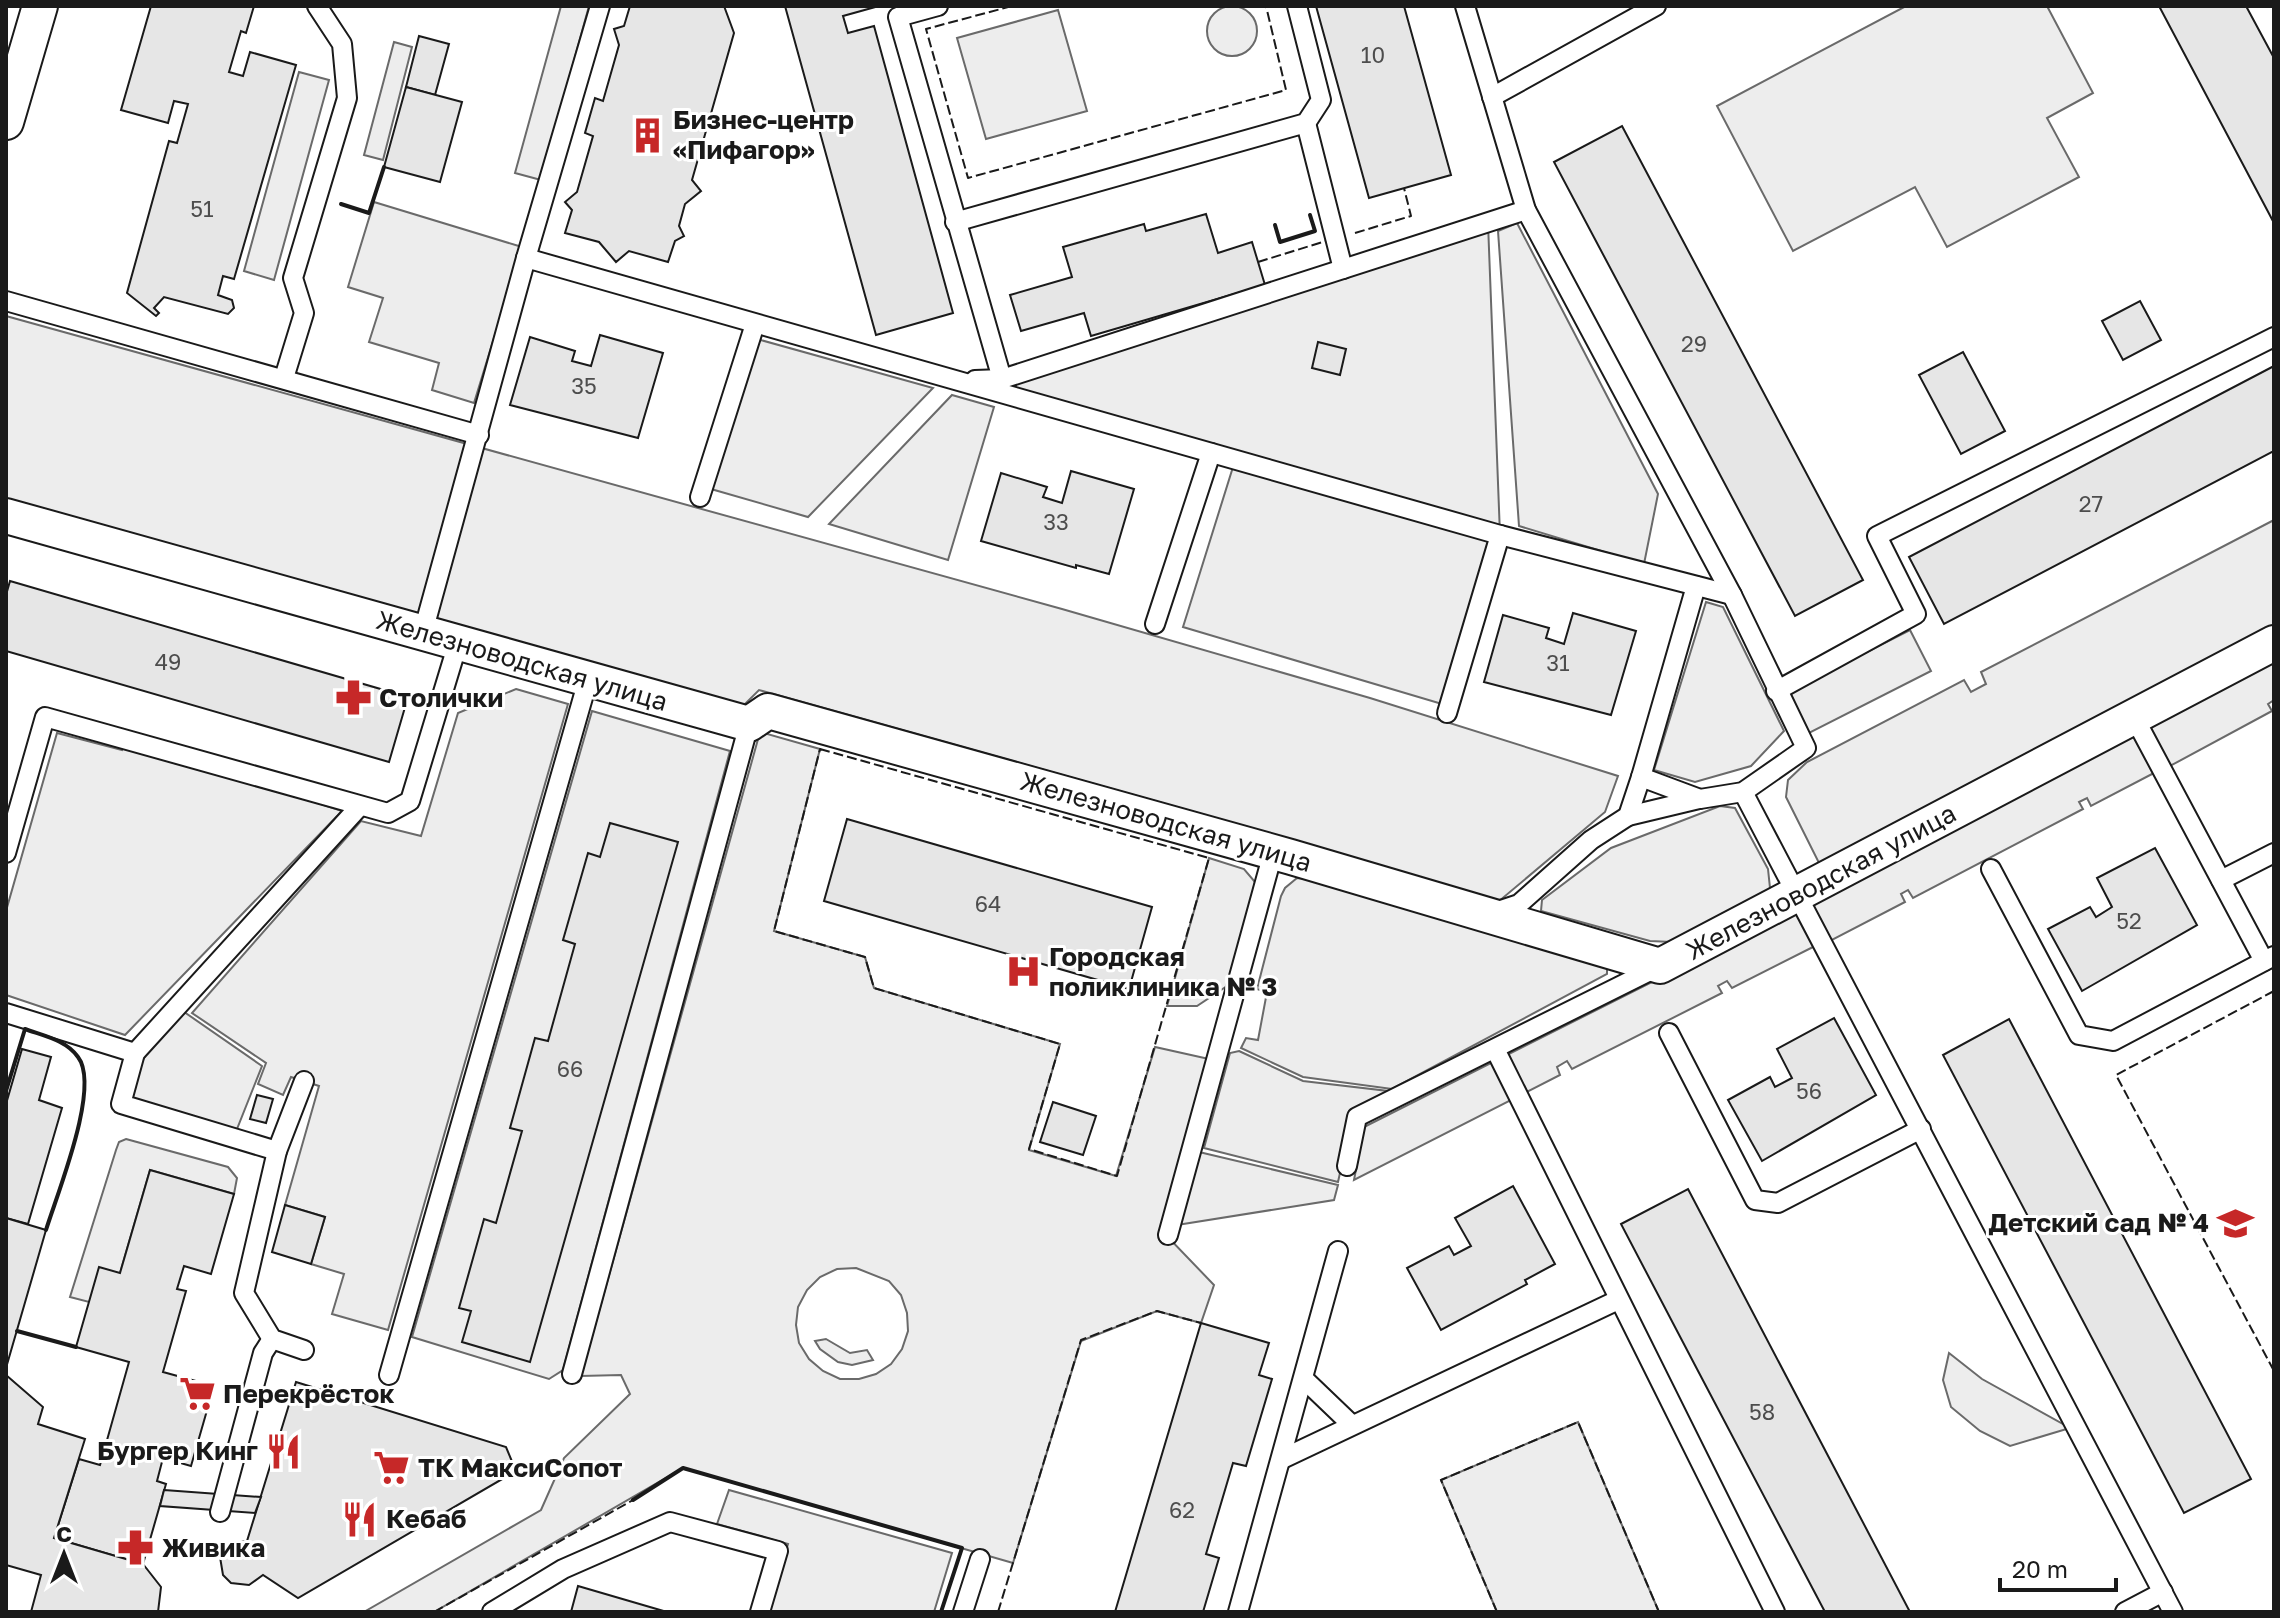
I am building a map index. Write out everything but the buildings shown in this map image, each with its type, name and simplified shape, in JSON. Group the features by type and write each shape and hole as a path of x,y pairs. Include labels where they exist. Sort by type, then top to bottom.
{"street":[{"path":"6,122 40,6"},
{"name":"Железноводская улица","path":"6,516 749,724 768,711 1660,966 2274,643"}],"lane":[{"path":"284,378 304,313 293,278 347,98 342,44 317,6"},
{"path":"423,632 526,258 600,6"},
{"path":"938,6 898,17 1002,379"},
{"path":"955,222 1306,123 1321,100 1297,6"},
{"path":"1465,6 1526,210 1732,595 1806,748 1743,792 1628,816 1591,840 1519,904 1485,915"},
{"path":"1492,97 1656,6"},
{"path":"1306,123 1343,269"},
{"path":"956,381 1002,379 1526,210"},
{"path":"526,258 1500,535 1732,595"},
{"path":"6,301 479,435"},
{"path":"700,497 755,324"},
{"path":"1776,691 1916,614 1877,536 2274,337"},
{"path":"1155,624 1211,453"},
{"path":"1447,713 1500,535"},
{"path":"1628,816 1696,586"},
{"path":"6,853 45,717 388,813 410,801 458,643"},
{"path":"389,1375 588,680"},
{"path":"1991,869 2079,1035 2113,1041 2269,958 2221,880 2134,717"},
{"path":"572,1374 749,724"},
{"path":"1641,777 1700,799"},
{"path":"1743,792 2173,1612"},
{"path":"277,1151 121,1104 135,1053 359,807"},
{"path":"1168,1235 1273,853"},
{"path":"2221,880 2274,853"},
{"path":"1347,1166 1357,1117 1660,966"},
{"path":"6,1013 135,1053"},
{"path":"1669,1033 1755,1200 1778,1203 1921,1129"},
{"path":"1495,1049 1775,1612"},
{"path":"304,1081 277,1151 244,1293 272,1339 304,1350"},
{"path":"1238,1612 1305,1380 1338,1251"},
{"path":"1282,1459 1618,1300"},
{"path":"220,1512 263,1353 272,1339"},
{"path":"1305,1380 1352,1425"},
{"path":"492,1612 563,1569 670,1522 778,1551 760,1612"},
{"path":"963,1612 980,1559"},
{"path":"2125,1612 2163,1592"}],"shaded area":[{"path":"561,6 589,6 541,180 515,173"},
{"path":"1232,6 1250,13 1257,31 1250,49 1232,56 1214,49 1207,31 1214,13"},
{"path":"1906,6 2047,6 2093,93 2047,118 2079,177 1947,247 1915,187 1793,251 1717,106"},
{"path":"1058,10 1087,111 986,139 957,38"},
{"path":"394,42 412,47 383,160 364,155"},
{"path":"299,72 329,80 274,280 244,271"},
{"path":"374,202 522,247 474,403 432,390 439,363 369,342 383,298 348,287"},
{"path":"1488,223 1500,535 1008,395 1002,379"},
{"path":"1517,223 1658,494 1644,564 1519,526 1498,231"},
{"path":"6,316 1062,609 1370,698 1618,776 1605,812 1498,902 1194,812 759,690 743,706 6,503"},
{"path":"757,339 933,388 808,517 711,489"},
{"path":"952,395 994,407 948,560 829,524"},
{"path":"1233,467 1492,539 1442,704 1183,627"},
{"path":"2274,520 2274,626 1820,865 1786,797 1788,780 1807,762 1964,680 1971,692 1986,684 1981,672"},
{"path":"1706,602 1723,607 1784,731 1751,766 1695,782 1654,770"},
{"path":"1910,630 1931,671 1809,733 1788,692"},
{"path":"2274,655 2274,700 2268,704 2272,711 2170,766 2147,722"},
{"path":"516,689 568,704 388,1330 332,1314 344,1274 311,1264 325,1217 285,1205 319,1086 291,1077 283,1095 258,1084 266,1063 192,1013 361,821 421,836 458,713"},
{"path":"592,711 730,751 563,1370 549,1379 412,1337"},
{"path":"2132,731 2154,773 2091,806 2087,798 2079,802 2083,809 1913,898 1908,890 1901,894 1905,902 1830,941 1809,900"},
{"path":"760,732 820,749 774,931 865,957 874,988 1060,1044 1029,1150 1116,1176 1155,1047 1209,1059 1163,1232 1214,1285 1201,1323 1157,1311 1081,1341 1013,1563 683,1468 434,1612 364,1612 541,1510 564,1458 630,1394 621,1375 581,1376","holes":["856,1268 889,1281 901,1295 907,1313 908,1331 902,1349 891,1364 876,1374 859,1379 840,1379 823,1371 809,1359 799,1343 796,1325 798,1307 807,1290 820,1277 837,1269"]},
{"path":"57,733 122,750 125,740 342,811 125,1035 6,995 6,911"},
{"path":"1720,806 1735,808 1768,869 1770,888 1762,895 1672,942 1650,941 1541,911 1542,900 1611,848"},
{"path":"1209,858 1244,869 1255,882 1233,974 1227,986 1197,1006 1167,1006"},
{"path":"1297,878 1310,879 1607,966 1607,974 1392,1089 1303,1077 1241,1048 1246,1038 1258,1040 1267,992 1257,989 1281,896"},
{"path":"1797,909 1817,945 1732,988 1727,981 1718,986 1722,993 1572,1069 1567,1061 1557,1067 1560,1075 1354,1180 1364,1127"},
{"path":"177,1007 262,1066 233,1139 121,1104 135,1053"},
{"path":"1239,1051 1303,1081 1388,1091 1354,1110 1338,1182 1204,1148 1230,1053"},
{"path":"126,1139 228,1167 237,1178 234,1194 150,1170 120,1273 89,1302 70,1297 116,1150 119,1142"},
{"path":"1199,1152 1338,1185 1334,1200 1177,1225"},
{"path":"826,1339 850,1353 867,1350 873,1360 852,1365 838,1362 820,1349 815,1341"},
{"path":"1949,1353 1982,1379 2070,1428 2010,1446 1980,1431 1951,1407 1943,1380"},
{"path":"1578,1422 1659,1612 1497,1612 1441,1480"},
{"path":"729,1490 952,1553 934,1612 768,1612 788,1544 717,1524"}],"fence":[{"path":"1012,6 926,29 968,178 1286,90 1266,6"},
{"path":"1355,233 1411,216 1404,188"},
{"path":"1258,262 1326,241"},
{"path":"820,749 1209,858 1117,1176 1029,1149 1060,1044 874,988 865,957 774,931 820,749"},
{"path":"2274,991 2116,1075 2274,1371"},
{"path":"998,1612 1081,1340 1157,1311 1201,1323"},
{"path":"1497,1612 1441,1480 1578,1422 1659,1612"},
{"path":"434,1612 633,1500"}],"wall":[{"path":"341,204 369,213 384,167"},
{"path":"1275,225 1280,242 1315,231 1310,215"},
{"path":"6,1091 25,1029 67,1046 78,1057 84,1072 84,1092 75,1141 46,1230"},
{"path":"17,1331 76,1347"},
{"path":"633,1500 683,1468 962,1548 941,1612"}],"place":[{"name":"Бизнес-центр «Пифагор»","path":"647,135"},
{"name":"Столички","path":"353,698"},
{"name":"Городская поликлиника № 3","path":"1023,972"},
{"name":"Детский сад № 4","path":"2235,1223"},
{"name":"Перекрёсток","path":"197,1394"},
{"name":"Бургер Кинг","path":"284,1451"},
{"name":"ТК МаксиСопот","path":"392,1468"},
{"name":"Кебаб","path":"360,1519"},
{"name":"Живика","path":"136,1548"}]}
